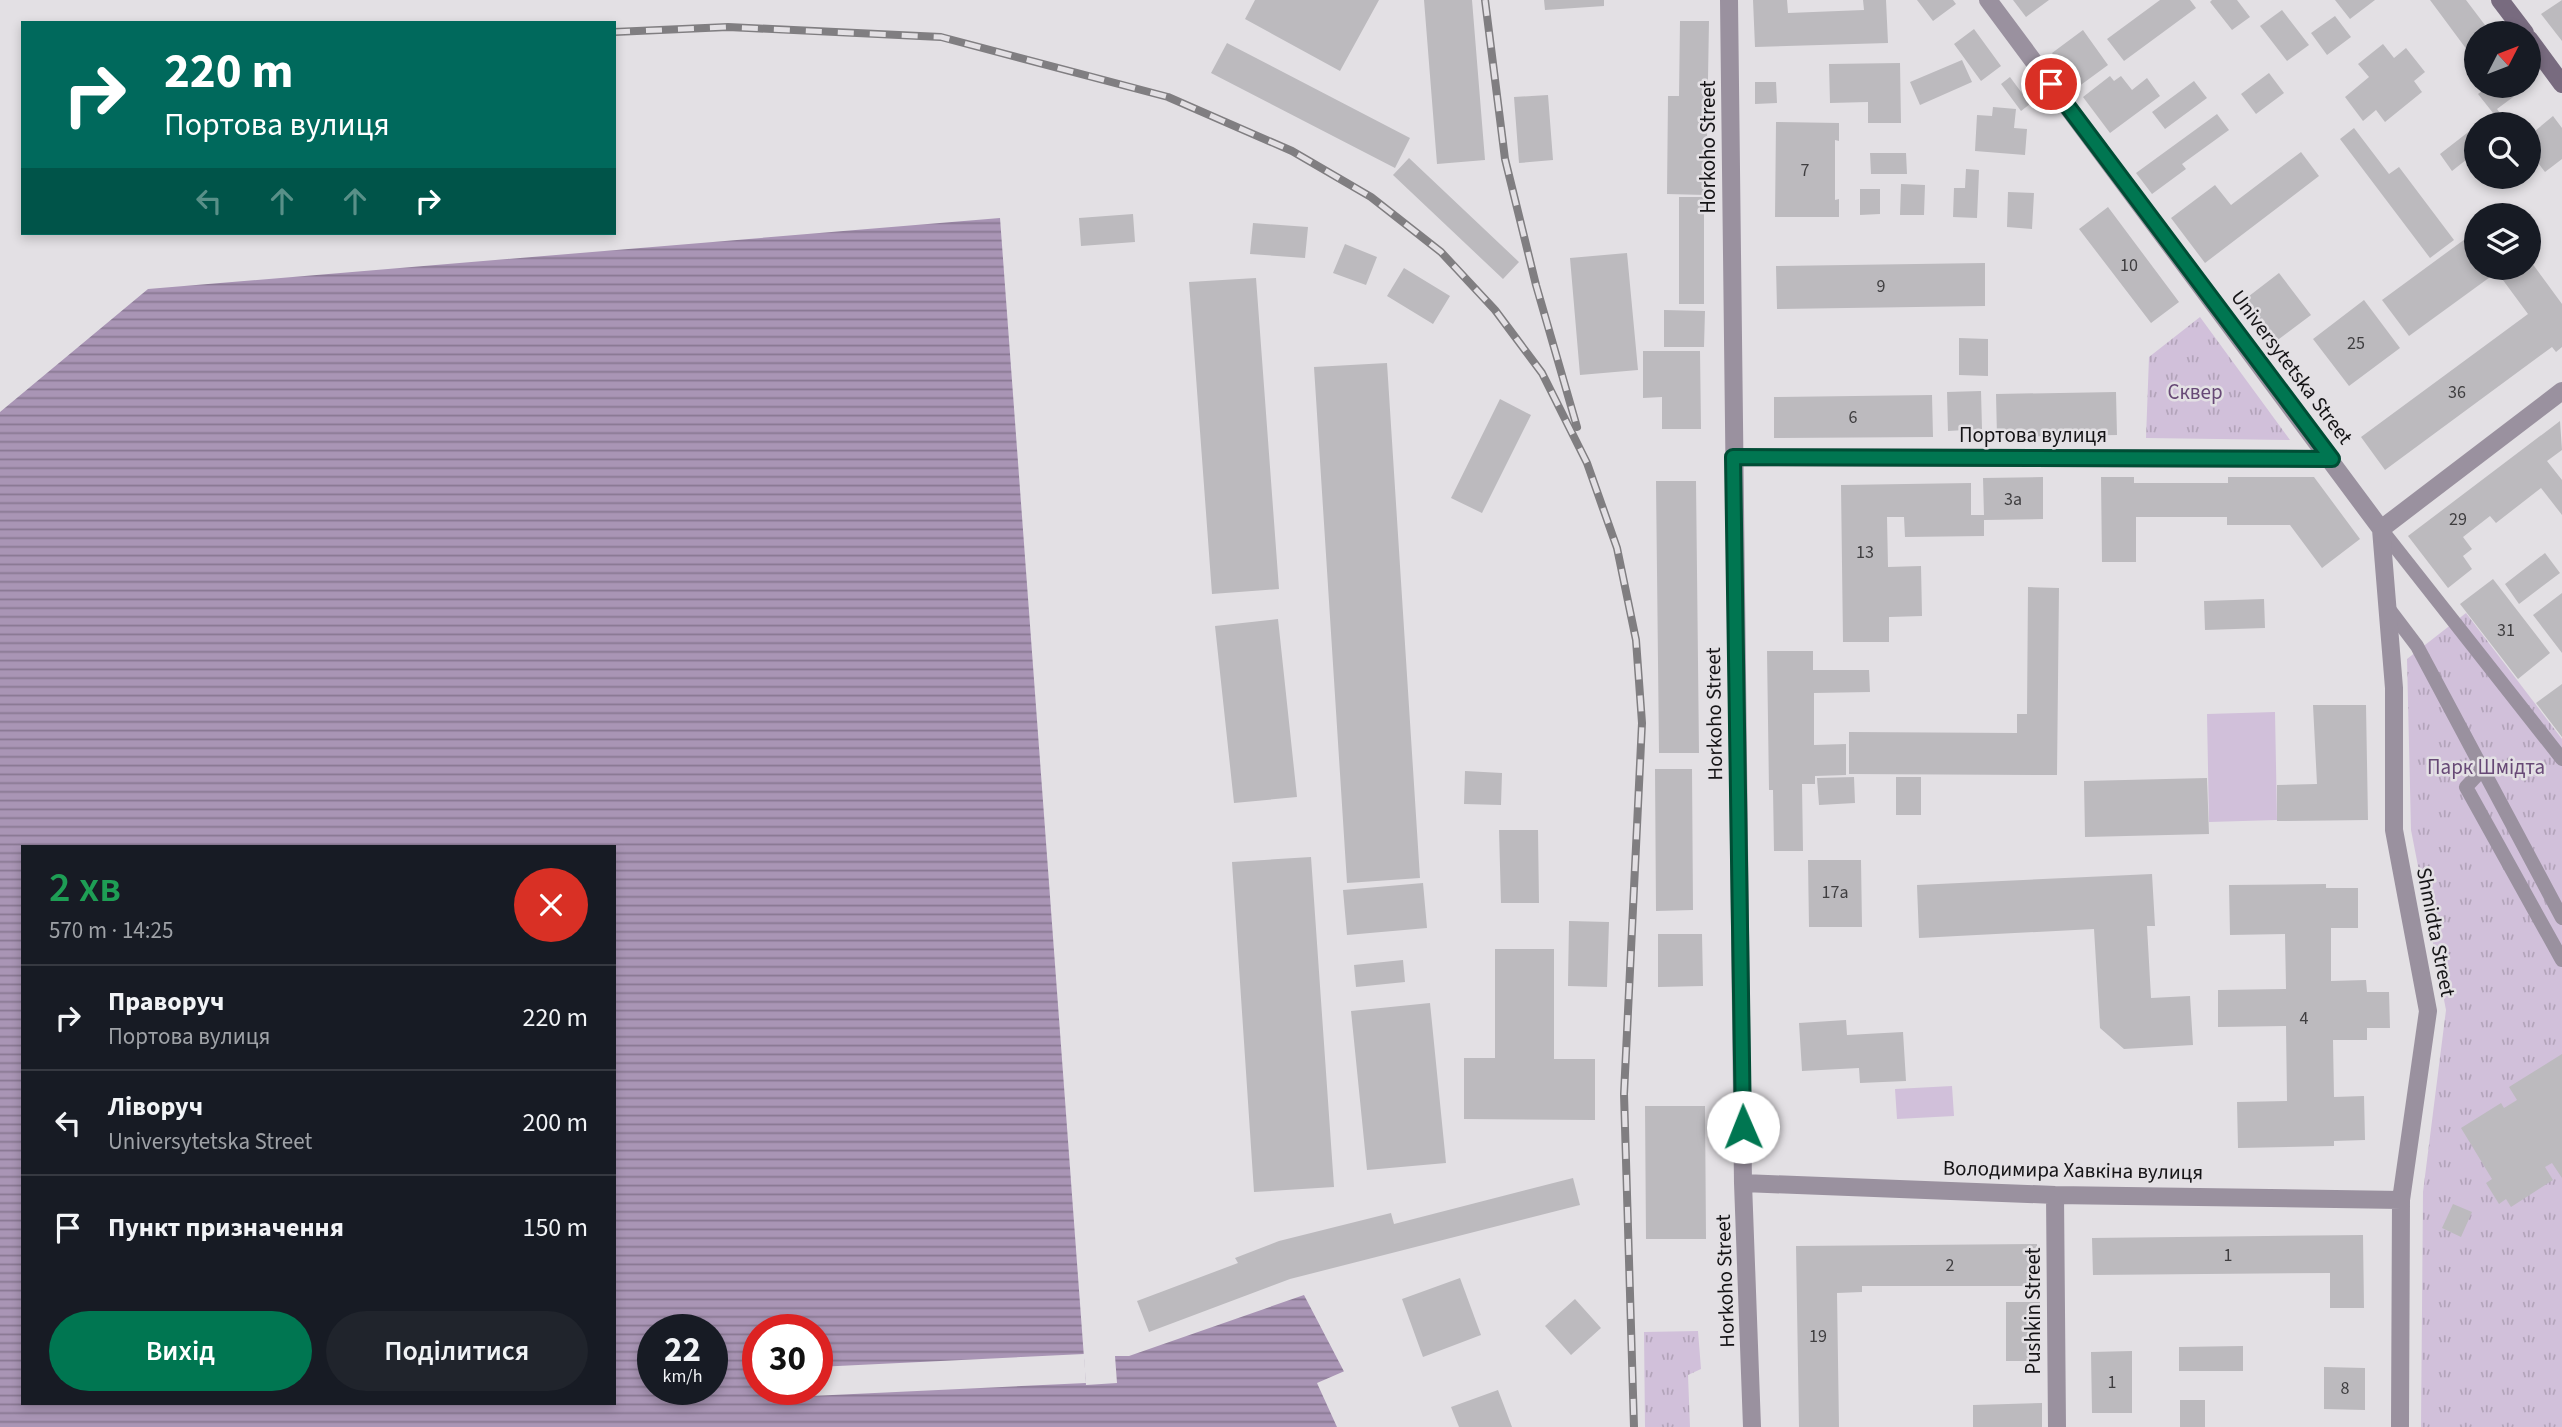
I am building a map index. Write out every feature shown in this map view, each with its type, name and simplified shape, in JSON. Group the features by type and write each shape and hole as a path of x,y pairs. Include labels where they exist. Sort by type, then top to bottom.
{"main road":[{"path":"2500,0 2516,21"},
{"path":"2541,55 2562,84"}],"street":[{"name":"Horkoho Street","path":"1729,0 1743,1183 1752,1427"},
{"name":"Universytetska Street","path":"1988,0 2332,459 2381,529 2562,759"},
{"path":"2381,529 2562,391"},
{"name":"Портова вулиця","path":"1733,457 2332,459"},
{"name":"Shmidta Street","path":"2381,529 2394,688 2394,830 2428,1011 2401,1200 2400,1427"},
{"path":"2389,610 2417,646 2562,918"},
{"path":"2482,770 2466,787 2562,960"},
{"name":"Володимира Хавкіна вулиця","path":"1743,1183 2055,1195 2401,1200"},
{"name":"Pushkin Street","path":"2055,1195 2057,1427"}],"green space":[{"name":"Сквер","path":"2200,317 2290,440 2146,438 2149,357"},
{"name":"Парк Шмідта","path":"2466,613 2562,739 2562,1427 2421,1427 2423,1192 2446,1010 2411,830 2407,659"},
{"path":"2275,712 2277,820 2209,822 2207,714"},
{"path":"1952,1086 1954,1116 1897,1119 1895,1089"},
{"path":"1698,1331 1701,1369 1688,1375 1690,1427 1645,1427 1644,1332"}],"shaded area":[{"path":"1000,218 1086,1385 1117,1383 1115,1356 1129,1356 1304,1295 1373,1427 0,1427 0,412 148,289"}],"pier":[{"path":"1084,1354 1086,1383 833,1395 833,1366"},
{"path":"1347,1370 1377,1427 1337,1427 1317,1383"}],"building":[{"path":"1255,0 1379,0 1340,71 1245,19"},
{"path":"1424,0 1472,0 1485,160 1437,164"},
{"path":"1544,0 1604,0 1604,6 1545,10"},
{"path":"1753,0 1787,0 1788,13 1864,10 1863,0 1886,0 1888,43 1755,47"},
{"path":"1917,0 1953,0 1956,4 1933,21"},
{"path":"2013,0 2049,0 2026,17"},
{"path":"2160,0 2190,0 2196,8 2124,61 2107,39"},
{"path":"2237,0 2250,17 2232,30 2210,2"},
{"path":"2335,0 2375,0 2350,19"},
{"path":"2430,0 2466,0 2482,21 2464,21 2464,46"},
{"path":"2562,0 2562,41 2541,14"},
{"path":"2282,10 2309,45 2287,61 2260,26"},
{"path":"2335,16 2351,37 2327,55 2311,33"},
{"path":"1680,21 1709,21 1706,195 1667,194 1668,96 1679,96"},
{"path":"1974,29 2001,66 1981,81 1954,44"},
{"path":"2083,30 2108,65 2078,87 2052,53"},
{"path":"1227,43 1410,138 1395,168 1211,73"},
{"path":"2383,44 2394,58 2406,48 2425,72 2414,81 2422,92 2385,122 2376,110 2363,121 2345,97 2369,77 2358,64"},
{"path":"1962,60 1972,82 1920,105 1910,82"},
{"path":"1900,63 1901,123 1868,123 1868,102 1830,103 1829,64"},
{"path":"2269,73 2284,93 2256,114 2241,94"},
{"path":"2110,76 2114,81 2121,76 2132,90 2147,78 2160,96 2110,133 2083,97"},
{"path":"2010,77 2030,104 2021,111 2001,84"},
{"path":"2194,81 2207,98 2165,129 2152,112"},
{"path":"1755,82 1776,82 1777,103 1755,104"},
{"path":"1548,95 1553,160 1519,163 1514,97"},
{"path":"2481,98 2512,98 2497,109 2499,112 2492,112"},
{"path":"1993,107 2016,109 2014,128 2027,129 2025,155 1975,151 1977,115 1992,116"},
{"path":"2217,114 2229,130 2182,164 2186,169 2152,194 2136,173"},
{"path":"2553,116 2562,128 2562,159 2545,172 2541,167 2541,126"},
{"path":"1776,122 1839,123 1839,141 1835,140 1835,200 1839,199 1839,217 1775,217"},
{"path":"2354,128 2389,174 2399,167 2454,240 2430,258 2340,139"},
{"path":"2464,135 2464,162 2452,171 2440,154"},
{"path":"2301,152 2319,176 2205,263 2171,218 2215,185 2231,205"},
{"path":"1870,153 1906,153 1907,174 1871,174"},
{"path":"1409,158 1519,262 1503,279 1393,175"},
{"path":"1966,169 1979,170 1977,218 1953,217 1954,188 1965,188"},
{"path":"1901,184 1925,185 1924,215 1900,215"},
{"path":"1860,189 1880,189 1880,214 1860,215"},
{"path":"2008,192 2034,193 2032,229 2007,227"},
{"path":"1679,197 1704,197 1704,304 1679,304"},
{"path":"2108,207 2179,302 2151,323 2079,229"},
{"path":"1133,214 1135,242 1081,246 1079,218"},
{"path":"1253,223 1308,227 1305,258 1250,254"},
{"path":"2464,240 2464,280 2486,280 2409,336 2382,300"},
{"path":"1345,244 1377,257 1366,285 1333,273"},
{"path":"1627,253 1638,370 1580,375 1570,258"},
{"path":"1985,263 1985,306 1777,309 1776,266"},
{"path":"1404,268 1450,296 1433,324 1387,296"},
{"path":"2279,273 2311,315 2271,345 2240,303"},
{"path":"2541,275 2562,304 2562,347 2556,352 2552,347 2385,470 2361,437 2528,314 2503,280 2541,280"},
{"path":"1256,278 1279,589 1212,594 1189,282"},
{"path":"2364,300 2400,348 2349,386 2313,339"},
{"path":"1664,310 1705,311 1704,347 1664,347"},
{"path":"1959,338 1988,339 1988,376 1959,375"},
{"path":"1643,351 1700,351 1701,429 1662,429 1662,397 1643,398"},
{"path":"1387,363 1420,878 1347,883 1314,367"},
{"path":"1981,391 1982,429 1948,431 1947,392"},
{"path":"2116,392 2117,435 1997,437 1996,394"},
{"path":"1932,395 1933,437 1774,438 1774,397"},
{"path":"1500,399 1531,415 1482,513 1451,498"},
{"path":"2560,421 2562,450 2547,461 2562,480 2562,515 2541,488 2496,523 2490,516 2463,537 2472,549 2463,556 2472,569 2448,588 2408,536"},
{"path":"2043,477 2043,519 1984,520 1984,536 1905,537 1904,517 1887,517 1888,567 1921,566 1922,616 1889,617 1889,642 1843,642 1841,485 1971,483 1971,515 1984,515 1983,478"},
{"path":"2101,477 2134,477 2134,483 2228,483 2228,477 2314,477 2360,539 2322,568 2290,525 2227,525 2227,517 2136,517 2136,562 2102,562"},
{"path":"1656,481 1696,481 1699,753 1659,753"},
{"path":"2545,553 2560,573 2519,604 2505,584"},
{"path":"2493,579 2550,653 2518,679 2460,604"},
{"path":"2028,587 2059,588 2057,775 1849,774 1849,732 2017,733 2017,714 2027,714"},
{"path":"2562,593 2562,653 2533,615"},
{"path":"2264,599 2265,628 2205,630 2204,601"},
{"path":"1278,619 1297,797 1234,803 1215,626"},
{"path":"1767,651 1813,651 1813,670 1869,670 1870,692 1814,693 1814,745 1846,744 1846,775 1815,776 1815,784 1802,784 1803,851 1774,851 1773,790 1769,790"},
{"path":"2562,684 2562,737 2536,703"},
{"path":"2313,705 2366,705 2368,820 2277,821 2277,785 2317,784"},
{"path":"1655,769 1692,769 1693,910 1656,911"},
{"path":"1465,771 1502,773 1501,805 1464,804"},
{"path":"1854,777 1855,803 1819,805 1817,778"},
{"path":"1896,777 1921,777 1921,815 1896,815"},
{"path":"2207,778 2209,834 2085,837 2084,781"},
{"path":"1499,830 1538,830 1539,903 1501,903"},
{"path":"1311,857 1334,1187 1254,1192 1232,862"},
{"path":"1808,860 1861,860 1862,927 1809,927"},
{"path":"2152,874 2155,926 2147,926 2151,998 2190,996 2193,1045 2124,1049 2100,1028 2094,929 1919,938 1917,885"},
{"path":"1423,883 1427,928 1347,935 1343,890"},
{"path":"2326,884 2326,888 2358,888 2358,928 2331,928 2331,981 2366,980 2367,992 2389,992 2390,1028 2367,1028 2367,1040 2333,1040 2334,1097 2364,1096 2365,1140 2334,1141 2334,1146 2238,1148 2237,1102 2287,1101 2286,1026 2218,1027 2218,990 2286,989 2285,934 2230,935 2229,885"},
{"path":"1569,921 1609,922 1607,987 1568,986"},
{"path":"1658,934 1702,934 1703,986 1658,987"},
{"path":"1495,949 1554,949 1554,1059 1595,1059 1595,1120 1464,1119 1464,1058 1495,1058"},
{"path":"1403,960 1405,982 1356,987 1354,965"},
{"path":"1430,1003 1446,1163 1367,1170 1351,1011"},
{"path":"1846,1020 1847,1035 1903,1032 1906,1081 1860,1083 1859,1068 1802,1071 1799,1023"},
{"path":"2562,1054 2562,1178 2552,1163 2545,1167 2553,1180 2511,1207 2506,1199 2499,1204 2486,1183 2492,1179 2461,1128 2501,1103 2504,1108 2517,1100 2509,1087"},
{"path":"1645,1106 1705,1106 1706,1239 1646,1239"},
{"path":"1573,1178 1580,1205 1290,1279 1149,1332 1137,1301 1238,1263 1235,1258 1279,1241 1391,1213 1394,1224"},
{"path":"2453,1204 2472,1212 2461,1237 2442,1228"},
{"path":"2363,1235 2364,1308 2330,1308 2330,1273 2093,1275 2092,1238"},
{"path":"2037,1244 2037,1286 1862,1286 1862,1292 1837,1293 1839,1427 1799,1427 1796,1246"},
{"path":"1460,1278 1481,1335 1423,1357 1402,1299"},
{"path":"1575,1299 1601,1328 1571,1355 1545,1326"},
{"path":"2006,1302 2040,1302 2040,1361 2006,1361"},
{"path":"2243,1346 2243,1371 2179,1371 2179,1347"},
{"path":"2132,1351 2132,1413 2092,1413 2091,1352"},
{"path":"2324,1367 2365,1368 2365,1410 2324,1409"},
{"path":"1498,1390 1512,1427 1459,1427 1451,1407"},
{"path":"2180,1400 2205,1400 2205,1427 2180,1427"},
{"path":"2042,1403 2042,1427 1973,1427 1973,1405"}],"railway":[{"path":"1485,0 1505,159 1536,285 1577,427"},
{"path":"616,32 728,27 941,37 1168,97 1292,151 1371,197 1441,252 1495,310 1542,373 1587,463 1617,548 1636,640 1642,723 1624,1094 1634,1427"}],"route":[{"path":"1743,1127 1733,457 2332,459 2051,84"}]}
